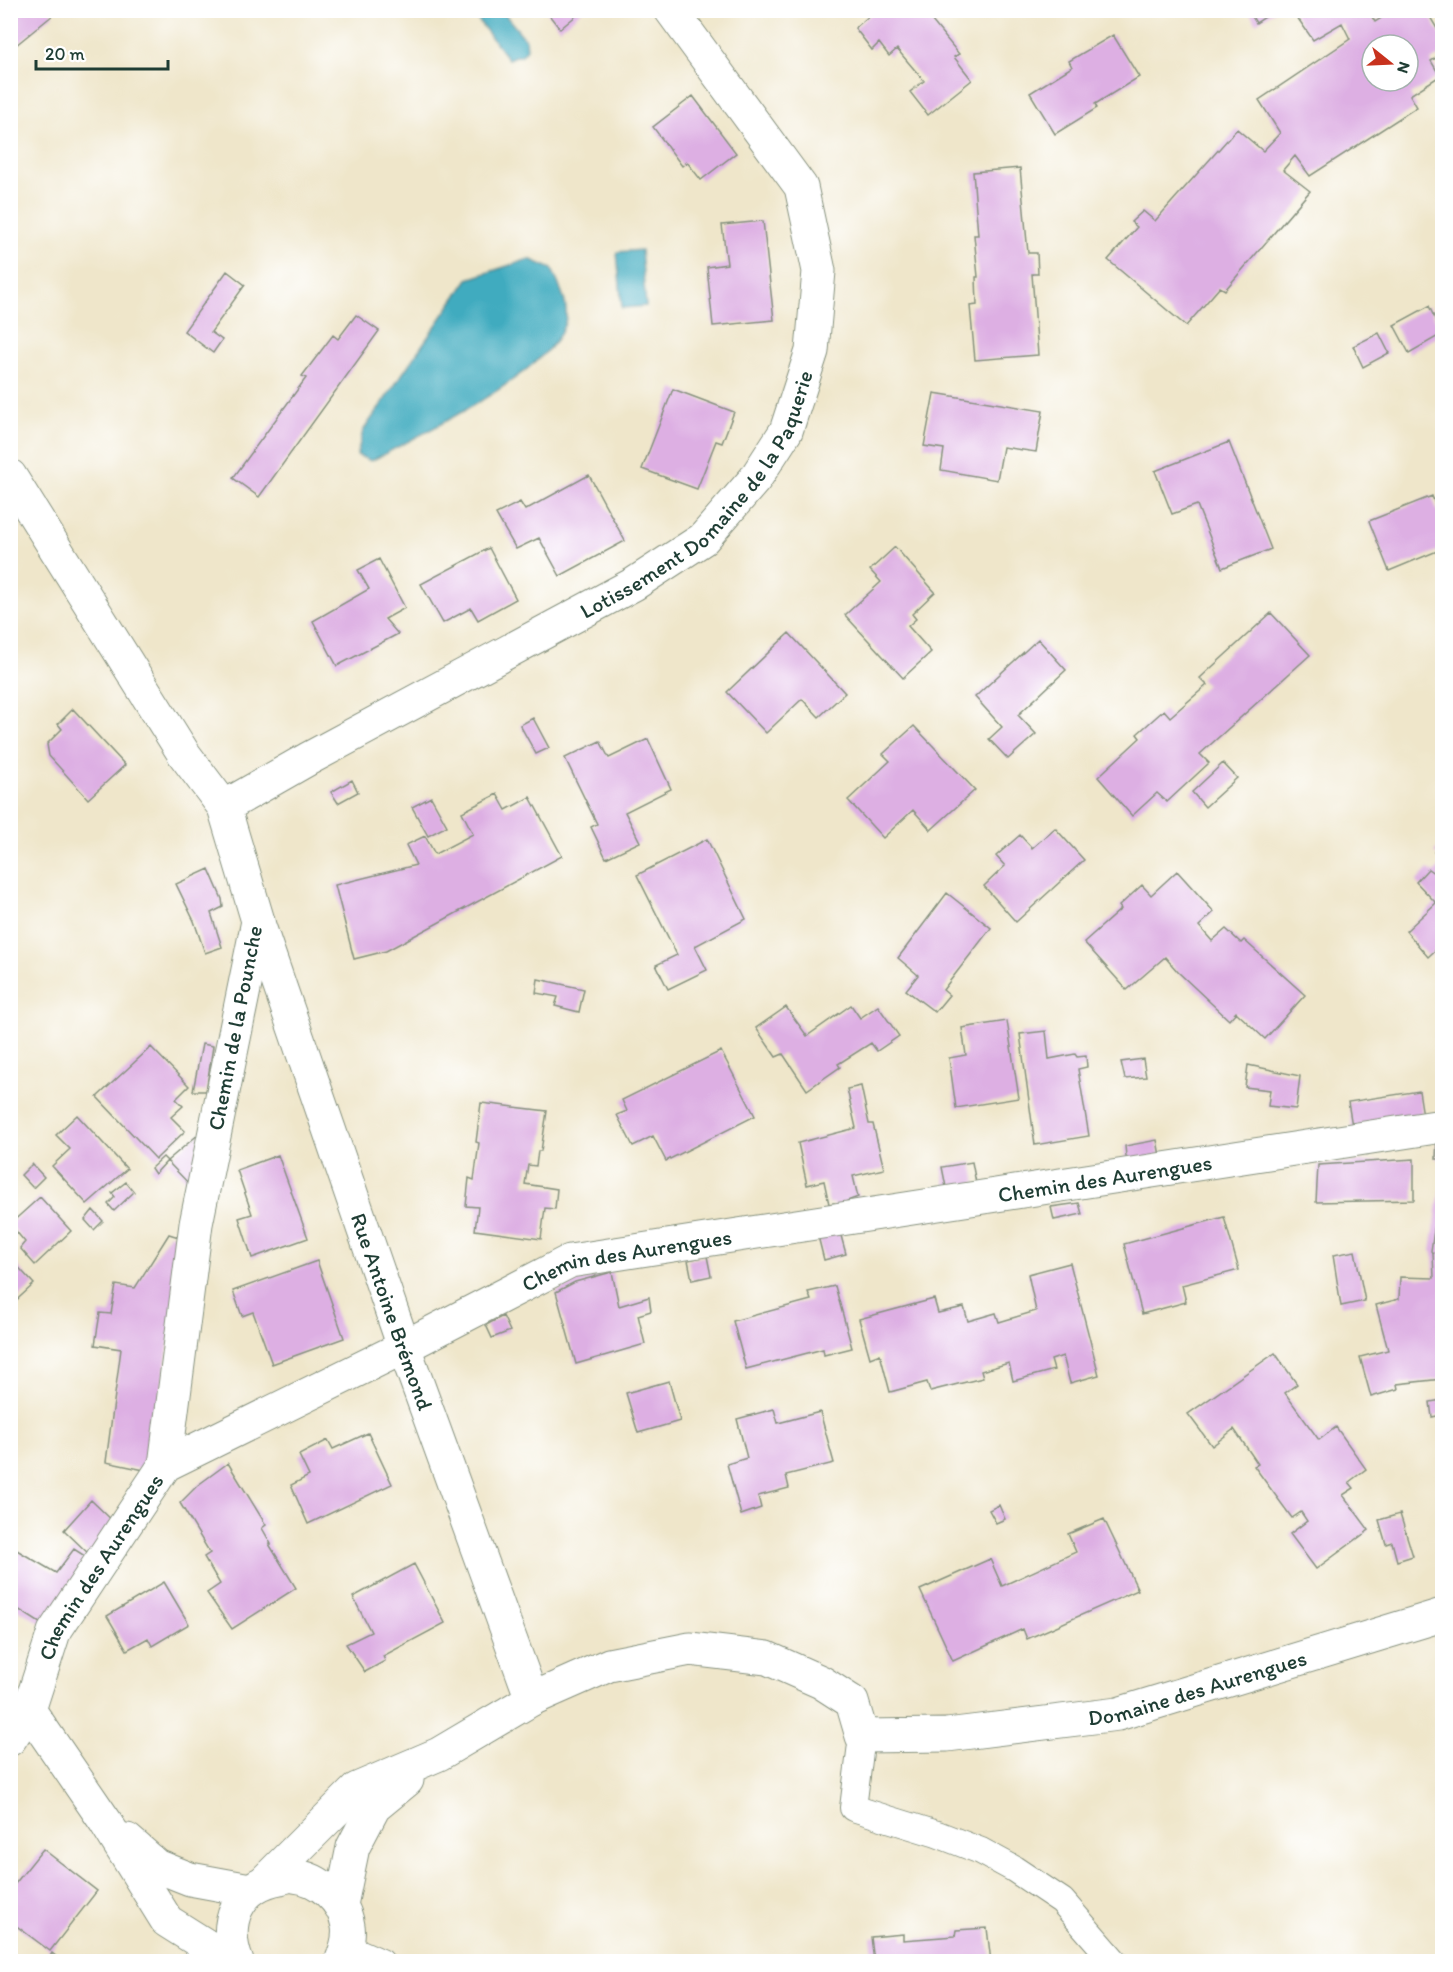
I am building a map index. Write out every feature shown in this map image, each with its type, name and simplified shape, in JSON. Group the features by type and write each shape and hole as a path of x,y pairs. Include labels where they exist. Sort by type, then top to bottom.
{"street":[{"name":"Lotissement Domaine de la Paquerie","path":"224,807 308,759 634,584 703,539 755,479 786,431 812,351 819,271 801,187 671,10"},
{"name":"Chemin de la Pounche","path":"10,476 184,754 224,807 258,921 196,1224 165,1465"},
{"name":"Rue Antoine Brémond","path":"258,921 404,1347 532,1699"},
{"name":"Chemin des Aurengues","path":"10,1739 29,1710 54,1632 165,1465 404,1347 570,1260 1443,1126"},
{"name":"Domaine des Aurengues","path":"862,1736 947,1735 1118,1714 1443,1615"},
{"path":"234,1962 230,1925 238,1905 357,1789 439,1754 532,1699 609,1665 690,1649 767,1658 821,1682 852,1702 862,1736"},
{"path":"29,1710 105,1821 167,1921 234,1962"},
{"path":"341,1905 353,1847 374,1807 439,1754"},
{"path":"105,1821 157,1866 190,1879 258,1885 294,1876 321,1884 341,1905 348,1925 344,1954"}],"lane":[{"path":"862,1736 853,1808 970,1846 1014,1869 1062,1901 1115,1962"},
{"path":"344,1954 381,1962"}],"water":[{"path":"492,10 502,11 526,40 527,49 521,56 508,59 478,20"},
{"path":"641,250 646,306 622,308 617,252"},
{"path":"529,259 552,269 566,305 566,317 558,337 540,358 514,379 451,419 371,461 357,455 363,431 468,279"}],"building":[{"path":"10,10 49,10 53,15 10,50"},
{"path":"545,10 583,10 560,29"},
{"path":"876,10 923,10 959,54 954,57 972,80 928,115 910,92 924,81 897,49 889,56 879,43 872,50 855,28"},
{"path":"1248,10 1276,10 1256,23"},
{"path":"1292,10 1368,10 1375,22 1394,10 1426,10 1442,37 1442,54 1431,61 1440,76 1420,89 1420,33 1360,33 1360,93 1413,93 1410,95 1417,107 1310,176 1295,156 1283,170 1310,191 1225,290 1220,287 1186,326 1108,260 1137,227 1131,222 1143,211 1155,221 1237,129 1263,151 1280,133 1259,100 1350,39 1342,23 1313,40"},
{"path":"1113,35 1139,77 1095,104 1097,108 1055,134 1030,93 1072,67 1069,61"},
{"path":"693,96 736,153 701,180 687,162 682,166 653,127"},
{"path":"1020,168 1028,253 1037,253 1038,274 1032,274 1038,355 975,360 970,306 977,305 976,277 978,277 974,235 978,235 973,172"},
{"path":"763,221 774,320 713,326 707,267 727,264 722,225"},
{"path":"227,271 245,285 211,332 222,340 213,353 184,331"},
{"path":"1429,306 1442,334 1409,353 1394,325"},
{"path":"356,315 379,331 259,497 233,478 306,378 302,376 333,335 338,339"},
{"path":"1379,333 1389,353 1363,367 1353,346"},
{"path":"673,389 734,412 722,443 716,441 697,489 642,469"},
{"path":"934,393 1043,411 1036,452 1003,447 997,480 941,470 944,449 924,446"},
{"path":"1229,442 1271,549 1222,568 1197,505 1172,514 1155,471"},
{"path":"589,475 625,541 560,576 539,538 516,549 496,514 520,502 525,510"},
{"path":"1432,496 1442,523 1442,549 1389,571 1369,521"},
{"path":"895,547 935,592 912,614 916,619 908,626 931,652 903,678 845,615 881,582 870,570"},
{"path":"489,548 516,599 478,620 471,608 443,623 421,584"},
{"path":"379,559 405,608 385,619 398,634 337,666 313,621 369,589 358,570"},
{"path":"1271,613 1310,655 1200,754 1209,763 1167,802 1157,793 1132,816 1098,777 1140,738 1137,734 1164,710 1170,717 1207,685 1200,678"},
{"path":"789,633 845,693 819,717 802,699 766,733 727,692"},
{"path":"1038,639 1066,670 1018,715 1036,734 1008,759 989,739 1002,727 975,697"},
{"path":"73,709 125,765 88,799 49,756 47,744 62,729 58,724"},
{"path":"533,718 549,748 536,754 520,725"},
{"path":"914,726 975,790 931,830 913,810 883,838 848,800 890,761 883,754"},
{"path":"648,739 671,789 625,812 640,842 606,858 591,827 597,824 565,758 600,741 609,758"},
{"path":"1223,763 1237,778 1205,807 1192,792"},
{"path":"352,780 358,792 338,803 331,792"},
{"path":"497,794 506,810 530,797 562,856 386,951 354,959 335,885 416,865 406,845 425,836 435,854 473,834 462,812"},
{"path":"431,797 447,826 428,836 412,807"},
{"path":"1055,828 1084,860 1016,922 984,886 1005,866 996,856 1020,835 1032,848"},
{"path":"707,839 746,919 695,946 707,970 668,989 656,965 677,955 637,875"},
{"path":"1442,845 1442,859 1434,852"},
{"path":"1441,866 1442,944 1428,957 1406,931 1436,903 1416,882 1428,869 1434,873"},
{"path":"209,869 222,899 223,907 211,913 222,947 205,953 194,921 176,884"},
{"path":"1177,871 1214,912 1199,926 1212,941 1226,929 1241,943 1244,940 1305,995 1265,1039 1236,1012 1229,1020 1165,957 1127,990 1084,942 1121,909 1119,906 1142,885 1151,895"},
{"path":"947,893 991,928 943,990 949,995 935,1012 906,990 918,975 898,958"},
{"path":"538,979 584,989 579,1012 555,1006 558,997 536,993"},
{"path":"851,1005 860,1018 878,1006 899,1036 877,1051 871,1043 838,1064 840,1067 807,1090 783,1054 776,1057 756,1028 786,1007 807,1036"},
{"path":"1007,1021 1019,1098 956,1108 949,1058 966,1055 962,1028"},
{"path":"1046,1031 1049,1059 1075,1054 1077,1057 1086,1056 1087,1067 1078,1069 1089,1136 1035,1145 1020,1034"},
{"path":"202,1044 213,1046 206,1091 193,1091"},
{"path":"151,1047 189,1086 176,1099 183,1106 171,1117 185,1131 156,1159 97,1097"},
{"path":"721,1051 755,1116 666,1161 653,1136 633,1146 617,1115 627,1111 622,1100"},
{"path":"1143,1059 1146,1077 1125,1079 1121,1062"},
{"path":"1248,1065 1300,1076 1296,1109 1268,1106 1270,1090 1245,1087"},
{"path":"861,1086 869,1124 873,1124 884,1169 853,1176 858,1197 847,1201 846,1209 834,1211 834,1203 829,1204 824,1181 807,1185 798,1143 856,1128 847,1089"},
{"path":"1419,1091 1424,1122 1353,1132 1348,1102"},
{"path":"481,1103 547,1111 541,1151 538,1151 536,1166 528,1165 525,1184 557,1189 555,1209 545,1208 541,1239 475,1230 478,1207 466,1206 469,1178 474,1180"},
{"path":"77,1115 127,1169 87,1204 52,1166 70,1149 56,1135"},
{"path":"200,1133 192,1187 167,1161"},
{"path":"1437,1137 1442,1137 1442,1159 1436,1159"},
{"path":"1157,1140 1161,1161 1127,1166 1125,1146"},
{"path":"278,1155 308,1238 252,1258 239,1218 252,1214 237,1170"},
{"path":"163,1157 167,1161 155,1174 151,1168"},
{"path":"1414,1159 1414,1200 1316,1202 1318,1165"},
{"path":"972,1162 976,1183 947,1192 942,1167"},
{"path":"32,1164 44,1177 33,1188 21,1175"},
{"path":"126,1182 134,1192 114,1211 108,1204 115,1197 112,1193"},
{"path":"1440,1190 1442,1190 1442,1379 1397,1384 1398,1389 1371,1397 1360,1357 1388,1350 1376,1305 1399,1299 1400,1277 1434,1278 1431,1251"},
{"path":"40,1197 71,1231 35,1265 20,1248 25,1242 10,1224"},
{"path":"1079,1203 1082,1214 1054,1220 1051,1207"},
{"path":"93,1210 103,1221 94,1230 85,1220"},
{"path":"1224,1217 1239,1270 1182,1285 1186,1302 1142,1314 1124,1244"},
{"path":"840,1232 846,1254 824,1260 818,1236"},
{"path":"169,1234 185,1239 149,1471 106,1462 121,1349 95,1345 100,1313 111,1314 116,1285 135,1288"},
{"path":"1355,1251 1365,1301 1341,1306 1333,1255"},
{"path":"707,1256 711,1276 692,1280 688,1260"},
{"path":"10,1258 34,1284 10,1306"},
{"path":"317,1261 344,1338 272,1364 253,1312 242,1316 233,1291"},
{"path":"1070,1263 1099,1375 1070,1383 1063,1356 1051,1360 1054,1370 1013,1381 1009,1363 981,1371 983,1378 930,1391 927,1382 890,1392 880,1354 870,1358 859,1319 934,1299 938,1313 964,1307 968,1321 996,1313 999,1322 1036,1311 1028,1274"},
{"path":"612,1272 619,1306 649,1297 651,1311 638,1315 645,1344 576,1364 556,1292 575,1282"},
{"path":"835,1286 852,1348 824,1355 823,1349 746,1369 733,1321 811,1300 808,1292"},
{"path":"503,1316 510,1331 492,1338 486,1325"},
{"path":"1275,1353 1297,1384 1285,1393 1319,1440 1336,1427 1366,1469 1349,1482 1354,1488 1343,1495 1369,1530 1316,1569 1290,1534 1307,1521 1301,1512 1292,1518 1254,1466 1258,1464 1234,1429 1212,1446 1188,1414"},
{"path":"669,1381 680,1421 638,1433 626,1393"},
{"path":"1442,1400 1442,1415 1432,1417 1430,1402"},
{"path":"774,1409 778,1423 820,1412 834,1463 786,1475 789,1488 758,1496 761,1508 741,1515 727,1464 747,1458 737,1419"},
{"path":"368,1433 392,1484 308,1524 291,1485 309,1476 299,1455 328,1440 333,1449"},
{"path":"228,1463 266,1525 262,1528 271,1544 269,1544 296,1588 232,1629 207,1593 220,1584 204,1557 210,1553 180,1503 198,1485"},
{"path":"91,1500 118,1526 93,1558 64,1530"},
{"path":"999,1505 1005,1519 996,1523 989,1510"},
{"path":"1400,1514 1413,1556 1397,1561 1392,1542 1386,1544 1379,1520"},
{"path":"1104,1519 1138,1590 1027,1639 1023,1629 953,1661 920,1590 990,1559 1002,1586 1076,1552 1068,1534"},
{"path":"15,1549 56,1573 74,1549 91,1560 46,1627 10,1604 10,1556"},
{"path":"414,1564 445,1623 383,1656 385,1661 365,1672 346,1644 371,1632 353,1597"},
{"path":"164,1582 189,1624 152,1646 148,1638 127,1650 107,1616"},
{"path":"43,1849 97,1891 50,1951 10,1921 10,1890"},
{"path":"987,1928 991,1962 874,1962 871,1937 903,1934 903,1940 955,1936 956,1930"},
{"path":"52,1953 63,1962 47,1962"}]}
